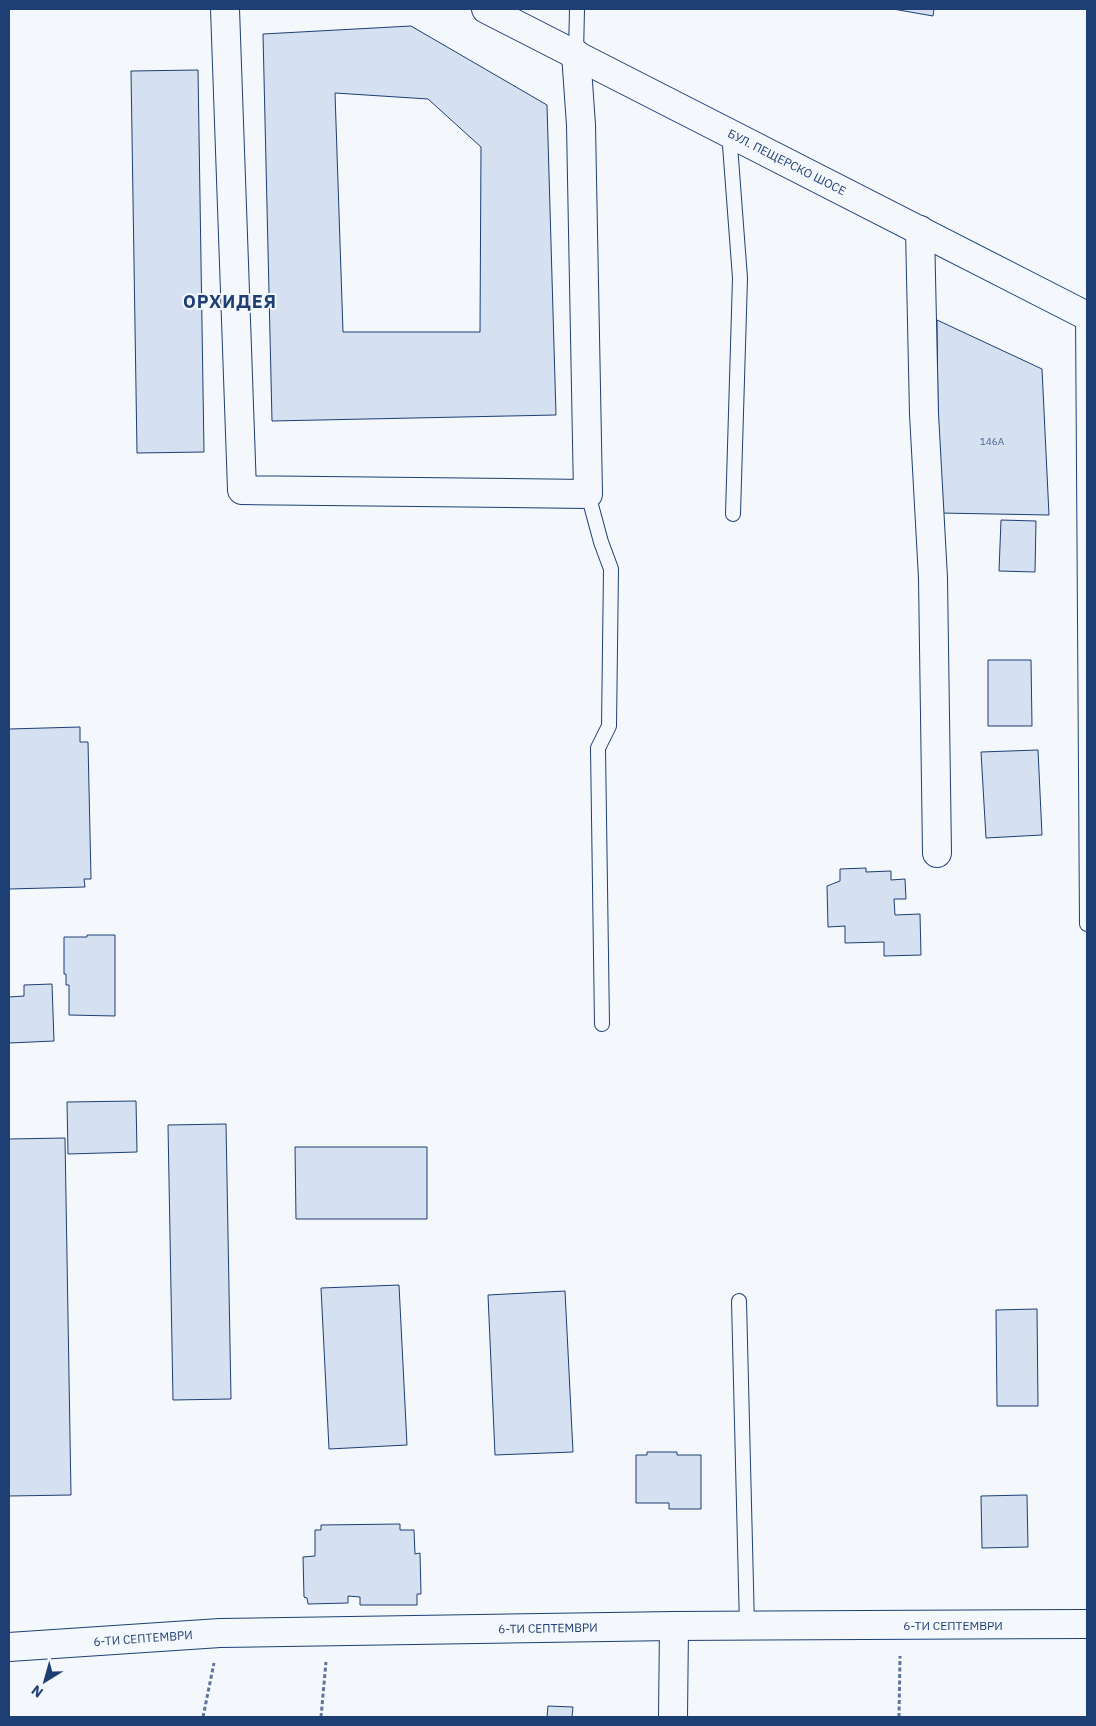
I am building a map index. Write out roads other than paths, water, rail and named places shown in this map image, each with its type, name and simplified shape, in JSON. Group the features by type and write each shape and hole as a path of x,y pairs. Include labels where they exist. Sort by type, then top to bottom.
{"street":[{"path":"225,9 242,490 588,494 581,125 576,54"},
{"name":"БУЛ. ПЕЩЕРСКО ШОСЕ","path":"486,9 1085,315"},
{"path":"920,230 924,414 933,578 937,853"},
{"name":"6-ТИ СЕПТЕМВРИ","path":"9,1647 220,1633 674,1626 1087,1624"},
{"path":"672,1717 674,1626"}],"lane":[{"path":"576,54 577,9"},
{"path":"729,132 740,278 733,514"},
{"path":"1085,315 1087,924"},
{"path":"588,494 601,542 611,569 609,726 598,748 602,1024"},
{"path":"739,1301 747,1626"}],"district":[{"name":"ОРХИДЕЯ","path":"230,301"}]}
